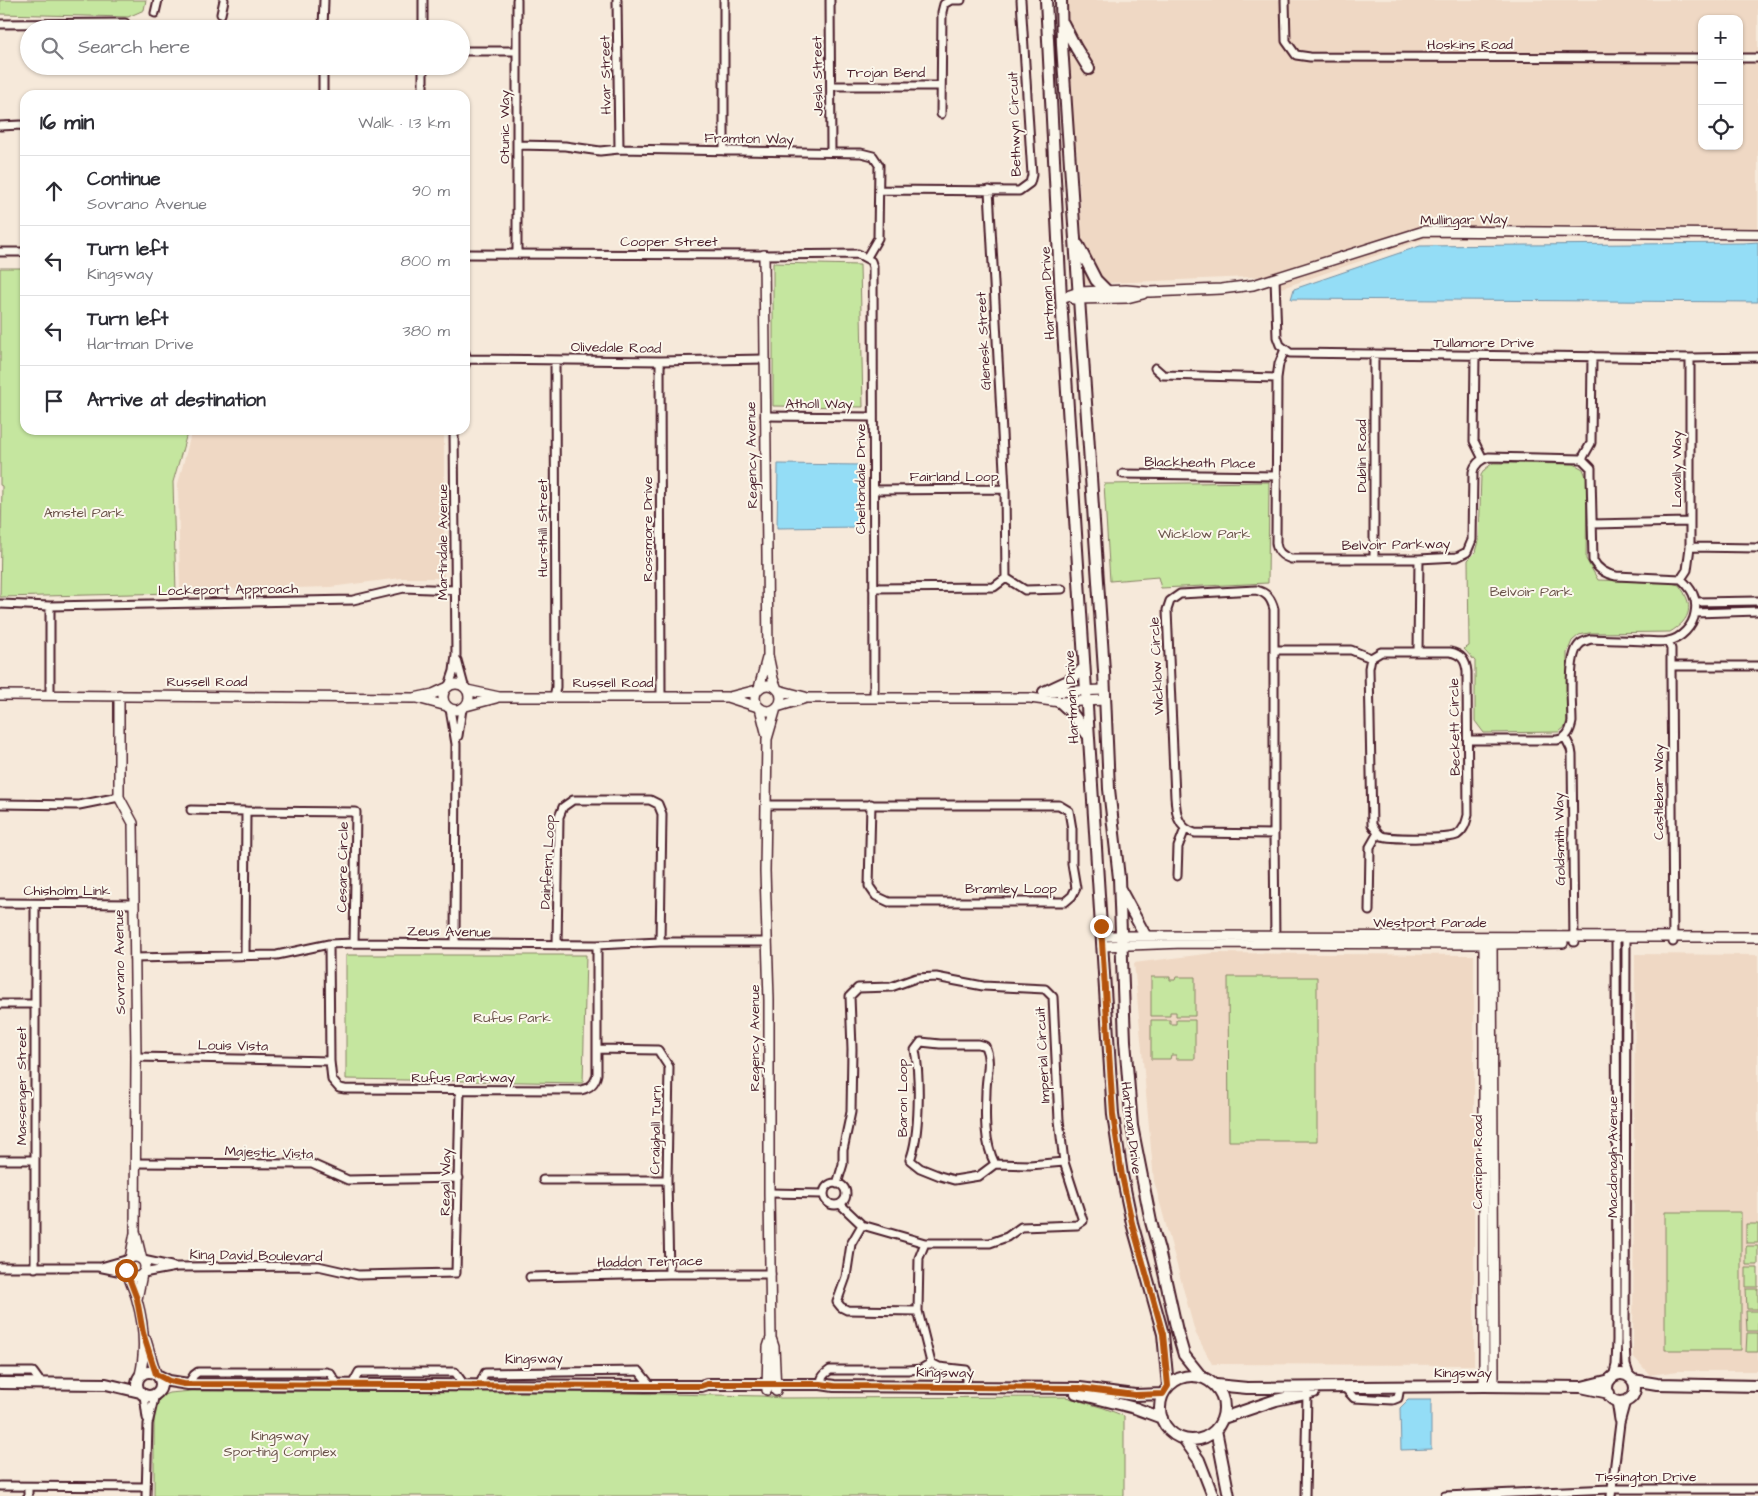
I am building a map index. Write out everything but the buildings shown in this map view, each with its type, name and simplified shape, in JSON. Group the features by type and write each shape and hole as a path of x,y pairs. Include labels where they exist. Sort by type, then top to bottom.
{"main road":[{"name":"Hartman Drive","path":"1046,0 1061,298 1114,1124 1132,1223 1163,1334 1165,1390"},
{"name":"Hartman Drive","path":"1061,0 1062,45 1080,296 1105,695 1109,789 1119,886 1125,1041 1132,1126 1151,1222 1184,1354 1200,1375"},
{"path":"1062,22 1089,69"},
{"path":"1076,240 1096,280 1106,291"},
{"path":"1044,692 1072,679 1084,668"},
{"path":"1060,702 1072,713 1088,735"},
{"path":"1119,886 1145,935"},
{"name":"Kingsway","path":"106,1384 150,1372 186,1384"},
{"name":"Kingsway","path":"1581,1387 1621,1374 1657,1384 1758,1386"},
{"path":"156,1393 161,1385 158,1375"},
{"path":"1184,1439 1201,1439 1216,1430 1223,1418 1224,1398 1216,1386 1200,1375 1181,1378 1165,1390 1160,1406 1162,1418 1170,1431 1184,1439 1200,1460 1213,1496"},
{"path":"139,1376 137,1383 142,1393"},
{"path":"1612,1378 1607,1389 1621,1397 1635,1389 1631,1378"},
{"name":"Kingsway","path":"0,1384 106,1384 149,1396 186,1384 701,1386 707,1384 820,1390 834,1386"},
{"name":"Kingsway","path":"771,1387 821,1384 834,1386 1080,1388 1135,1395 1165,1390"},
{"name":"Kingsway","path":"1216,1386 1247,1388 1581,1387 1621,1397 1657,1384"},
{"name":"Kingsway","path":"1055,1388 1135,1408 1162,1418"},
{"name":"Kingsway","path":"1223,1418 1276,1400 1307,1393 1345,1388"},
{"path":"1216,1430 1228,1496"}],"street":[{"path":"155,13 158,0"},
{"path":"221,14 224,0"},
{"path":"323,20 324,0"},
{"path":"423,0 423,20"},
{"name":"Otunic Way","path":"517,0 517,254"},
{"name":"Hvar Street","path":"617,0 619,150"},
{"path":"724,0 724,151"},
{"name":"Jesla Street","path":"830,0 831,152"},
{"name":"Trojan Bend","path":"941,114 942,12 944,4 951,0 961,0"},
{"name":"Bethwyn Circuit","path":"879,190 1019,191 1030,183 1032,175 1021,0"},
{"name":"Hoskins Road","path":"1285,0 1286,41 1296,55 1310,57 1698,58"},
{"path":"0,24 20,24"},
{"path":"470,51 517,51"},
{"path":"1743,58 1758,58"},
{"path":"323,75 323,90"},
{"path":"422,90 423,75"},
{"name":"Trojan Bend","path":"831,86 941,86"},
{"path":"0,126 20,125"},
{"name":"Framton Way","path":"517,145 565,146 600,151 831,152 861,153 873,156 879,165 878,238 869,259"},
{"name":"Glenesk Street","path":"989,190 1005,490"},
{"name":"Mullingar Way","path":"1061,298 1106,291 1150,292 1222,289 1252,285 1424,231 1758,234"},
{"path":"0,252 20,252"},
{"name":"Cooper Street","path":"470,254 858,254 869,259"},
{"name":"Regency Avenue","path":"764,255 768,655 773,679 778,689"},
{"name":"Cheltondale Drive","path":"869,259 873,267 874,697"},
{"path":"1276,278 1277,337 1285,349"},
{"name":"Mullingar Way","path":"1080,296 1127,298 1150,292"},
{"name":"Tullamore Drive","path":"1285,349 1296,353 1690,358 1758,357"},
{"name":"Belvoir Parkway","path":"1285,349 1276,378 1276,543 1282,555 1291,559 1419,559 1463,555 1469,548 1473,534 1474,467 1483,459"},
{"name":"Dublin Road","path":"1374,354 1374,559"},
{"path":"1468,740 1557,740 1565,737 1572,722 1572,663 1580,643 1591,639 1668,641 1682,635 1690,626 1695,613 1696,602 1689,586 1681,579 1616,576 1598,568 1593,560 1592,474 1590,468 1582,459 1490,457 1483,459 1474,441 1475,355"},
{"path":"1582,459 1591,443 1592,356"},
{"name":"Lavally Way","path":"1681,579 1687,570 1690,547 1690,358"},
{"name":"Olivedale Road","path":"470,359 660,361 764,359"},
{"name":"Hursthill Street","path":"554,697 556,687 555,360"},
{"name":"Rossmore Drive","path":"660,361 661,697"},
{"path":"1155,368 1163,375 1276,378"},
{"name":"Atholl Way","path":"765,416 873,417"},
{"name":"Martindale Avenue","path":"447,687 454,671 456,655 454,435"},
{"name":"Blackheath Place","path":"1123,474 1276,476"},
{"name":"Fairland Loop","path":"874,490 1005,490 1006,578"},
{"path":"1592,524 1689,522"},
{"path":"1690,547 1758,548"},
{"path":"1418,652 1419,559"},
{"path":"873,588 994,587 1006,578 1025,590 1062,589"},
{"name":"Lockeport Approach","path":"0,604 50,606 354,600 404,588 455,590"},
{"name":"Wicklow Circle","path":"1186,829 1179,822 1176,815 1167,606 1174,597 1180,594 1256,590 1263,592 1269,597 1274,609 1276,939"},
{"path":"1696,602 1758,601"},
{"path":"50,606 50,695"},
{"path":"1695,613 1758,612"},
{"name":"Castlebar Way","path":"1668,641 1671,649 1672,939"},
{"path":"1274,650 1351,650 1371,658 1369,668 1371,818 1372,824 1378,833 1370,847 1369,911"},
{"name":"Beckett Circle","path":"1371,658 1381,652 1450,652 1463,658 1467,672 1468,815 1464,827 1451,838 1388,838 1378,833"},
{"name":"Martindale Avenue","path":"456,655 466,688"},
{"name":"Regency Avenue","path":"758,689 768,655"},
{"path":"1671,666 1758,666"},
{"path":"454,944 456,744 464,707 470,698 466,688 456,683 447,687 444,691 443,699 448,708 456,744"},
{"path":"806,698 768,685 758,689 755,699 759,707 768,711 806,698 1030,698 1060,702 1086,696"},
{"name":"Russell Road","path":"0,695 414,698 432,694 447,687"},
{"name":"Russell Road","path":"466,688 499,697 727,697 758,689"},
{"path":"776,707 781,699 778,689"},
{"path":"1030,698 1044,692 1086,696 1105,695"},
{"name":"Sovrano Avenue","path":"119,695 119,797 133,824 136,1057 135,1231 130,1259"},
{"name":"Russell Road","path":"464,707 499,697"},
{"name":"Russell Road","path":"727,697 759,707"},
{"name":"Russell Road","path":"414,698 448,708"},
{"path":"448,708 454,710 464,707"},
{"name":"Regency Avenue","path":"759,707 767,739 765,871 769,1000 771,1338 768,1347 771,1387"},
{"name":"Regency Avenue","path":"767,739 776,707"},
{"name":"Goldsmith Way","path":"1565,737 1572,755 1574,939"},
{"path":"0,804 79,805 119,797"},
{"name":"Dainfern Loop","path":"557,945 559,817 563,807 573,800 650,800 658,804 662,814 660,942"},
{"name":"Bramley Loop","path":"767,805 871,804 1059,805 1068,811 1072,829 1072,864 1076,888 1072,896 1065,902 889,902 876,896 870,886 871,804"},
{"name":"Cesare Circle","path":"191,810 356,812 354,943"},
{"path":"245,956 246,811"},
{"path":"1177,876 1178,847 1186,829 1195,833 1274,834"},
{"name":"Chisholm Link","path":"0,903 133,904"},
{"name":"Massenger Street","path":"35,904 35,1268"},
{"name":"Westport Parade","path":"1121,941 1145,935 1276,939 1488,940 1626,940 1758,937"},
{"name":"Westport Parade","path":"1102,941 1184,943 1276,939"},
{"name":"Westport Parade","path":"1672,939 1758,942"},
{"name":"Carripan Road","path":"1488,940 1489,1386"},
{"name":"Macdonagh Avenue","path":"1612,1378 1616,1365 1617,1330 1616,940"},
{"name":"Macdonagh Avenue","path":"1626,940 1625,1340 1626,1365 1631,1378"},
{"name":"Zeus Avenue","path":"134,958 277,955 330,944 354,943 597,946 660,942 766,942"},
{"name":"Rufus Parkway","path":"330,944 330,1061 332,1080 339,1088 460,1091 581,1090 591,1086 596,1078 597,946"},
{"name":"Imperial Circuit","path":"769,1192 824,1194 826,1201 833,1205 840,1204 845,1197 846,1193 838,1184 851,1112 852,1049 850,996 858,988 891,987 916,978 936,977 983,986 1045,989 1053,997 1059,1120 1064,1162 1083,1221 1077,1225 1021,1227 1007,1238 990,1243 925,1243 862,1225 840,1204"},
{"path":"0,1004 35,1004"},
{"name":"Baron Loop","path":"921,1042 978,1044 985,1046 989,1056 986,1092 987,1140 995,1164 979,1176 954,1180 920,1168 910,1160 916,1137 918,1063 915,1050 921,1042"},
{"name":"Craighall Turn","path":"597,1049 658,1050 669,1068 667,1180 669,1274"},
{"name":"Louis Vista","path":"136,1057 330,1061"},
{"name":"Regal Way","path":"456,1273 460,1091"},
{"path":"0,1160 35,1160"},
{"path":"995,1164 1030,1165 1064,1162"},
{"name":"Majestic Vista","path":"135,1163 312,1164 348,1180 459,1178"},
{"path":"543,1180 667,1180"},
{"path":"824,1194 826,1187 830,1184 838,1184"},
{"path":"862,1225 851,1244 846,1277 838,1302 841,1307 848,1310 918,1311"},
{"name":"Sovrano Avenue","path":"135,1231 142,1260"},
{"path":"925,1243 919,1258 918,1311 931,1363 939,1367 966,1370 966,1387"},
{"path":"0,1267 98,1267 135,1257 142,1260 145,1267 137,1299"},
{"path":"130,1259 126,1266 137,1299 143,1333 158,1375"},
{"name":"King David Boulevard","path":"142,1260 176,1267"},
{"name":"King David Boulevard","path":"143,1274 176,1267 318,1266 358,1275 456,1273"},
{"path":"98,1267 135,1277 143,1274"},
{"name":"Haddon Terrace","path":"530,1277 770,1274"},
{"path":"139,1376 143,1361 143,1333"},
{"path":"821,1384 824,1373 830,1370 908,1370 921,1369 931,1363"},
{"name":"Kingsway","path":"0,1372 33,1372 41,1383"},
{"name":"Kingsway","path":"479,1386 485,1373 639,1372 651,1386"},
{"path":"142,1393 148,1424"},
{"path":"146,1496 148,1424 156,1393"},
{"path":"1306,1496 1307,1393"},
{"path":"1611,1492 1620,1423 1621,1397"},
{"path":"0,1486 146,1487"},
{"path":"28,1487 28,1496"},
{"name":"Tissington Drive","path":"1445,1496 1611,1492 1714,1493 1758,1489"}],"shaded area":[{"path":"1057,0 1758,0 1758,238 1427,238 1282,288 1273,276 1085,284 1077,153"},
{"path":"191,435 444,435 444,578 401,578 330,587 180,591 178,484"},
{"path":"1213,953 1474,955 1474,1365 1212,1364 1195,1332 1154,1181 1134,963"},
{"path":"1635,954 1758,955 1758,1371 1678,1371 1650,1375 1633,1356"}],"green space":[{"path":"0,0 146,0 144,10 128,17 0,14"},
{"path":"773,263 860,265 863,407 773,406"},
{"name":"Amstel Park","path":"0,268 20,268 20,435 187,435 173,482 176,593 0,597 2,486 0,485"},
{"name":"Belvoir Park","path":"1493,463 1574,464 1583,469 1587,479 1586,559 1598,580 1668,582 1679,585 1689,605 1683,622 1670,632 1589,633 1579,635 1572,641 1567,653 1567,720 1565,727 1559,732 1484,733 1475,721 1475,661 1464,649 1469,646 1468,560 1476,552 1479,541 1481,475"},
{"name":"Wicklow Park","path":"1269,482 1268,583 1161,588 1158,577 1110,581 1104,484"},
{"name":"Rufus Park","path":"346,955 586,955 583,1083 346,1079"},
{"path":"1151,977 1170,977 1170,980 1175,980 1176,977 1195,977 1195,1016 1176,1016 1176,1012 1170,1012 1170,1016 1151,1016"},
{"path":"1228,977 1317,977 1317,1141 1229,1141"},
{"path":"1151,1020 1170,1020 1170,1024 1176,1024 1176,1020 1195,1020 1195,1059 1176,1059 1176,1055 1171,1055 1170,1059 1151,1059"},
{"path":"1665,1212 1741,1212 1741,1350 1665,1350"},
{"path":"1746,1224 1758,1224 1758,1243 1746,1243"},
{"path":"1746,1246 1758,1246 1758,1265 1746,1265"},
{"path":"1746,1268 1758,1268 1758,1287 1746,1287"},
{"path":"1746,1289 1758,1289 1758,1309 1747,1309"},
{"path":"1746,1311 1758,1311 1758,1331 1747,1331"},
{"path":"1747,1333 1758,1333 1758,1352 1746,1352"},
{"name":"Kingsway Sporting Complex","path":"192,1391 573,1392 780,1398 1066,1397 1124,1416 1124,1496 154,1496 154,1399 169,1393"}],"water":[{"path":"1758,242 1758,302 1291,299 1294,289 1420,246"},
{"path":"778,464 862,465 860,527 777,528"},
{"path":"1408,1400 1431,1400 1431,1449 1401,1450 1400,1408"}],"route":[{"path":"126,1270 137,1299 143,1333 156,1374 169,1381 184,1384 651,1386 821,1384 834,1386 1080,1388 1135,1395 1163,1394 1168,1386 1163,1334 1132,1223 1122,1176 1113,1115 1101,926"}]}
